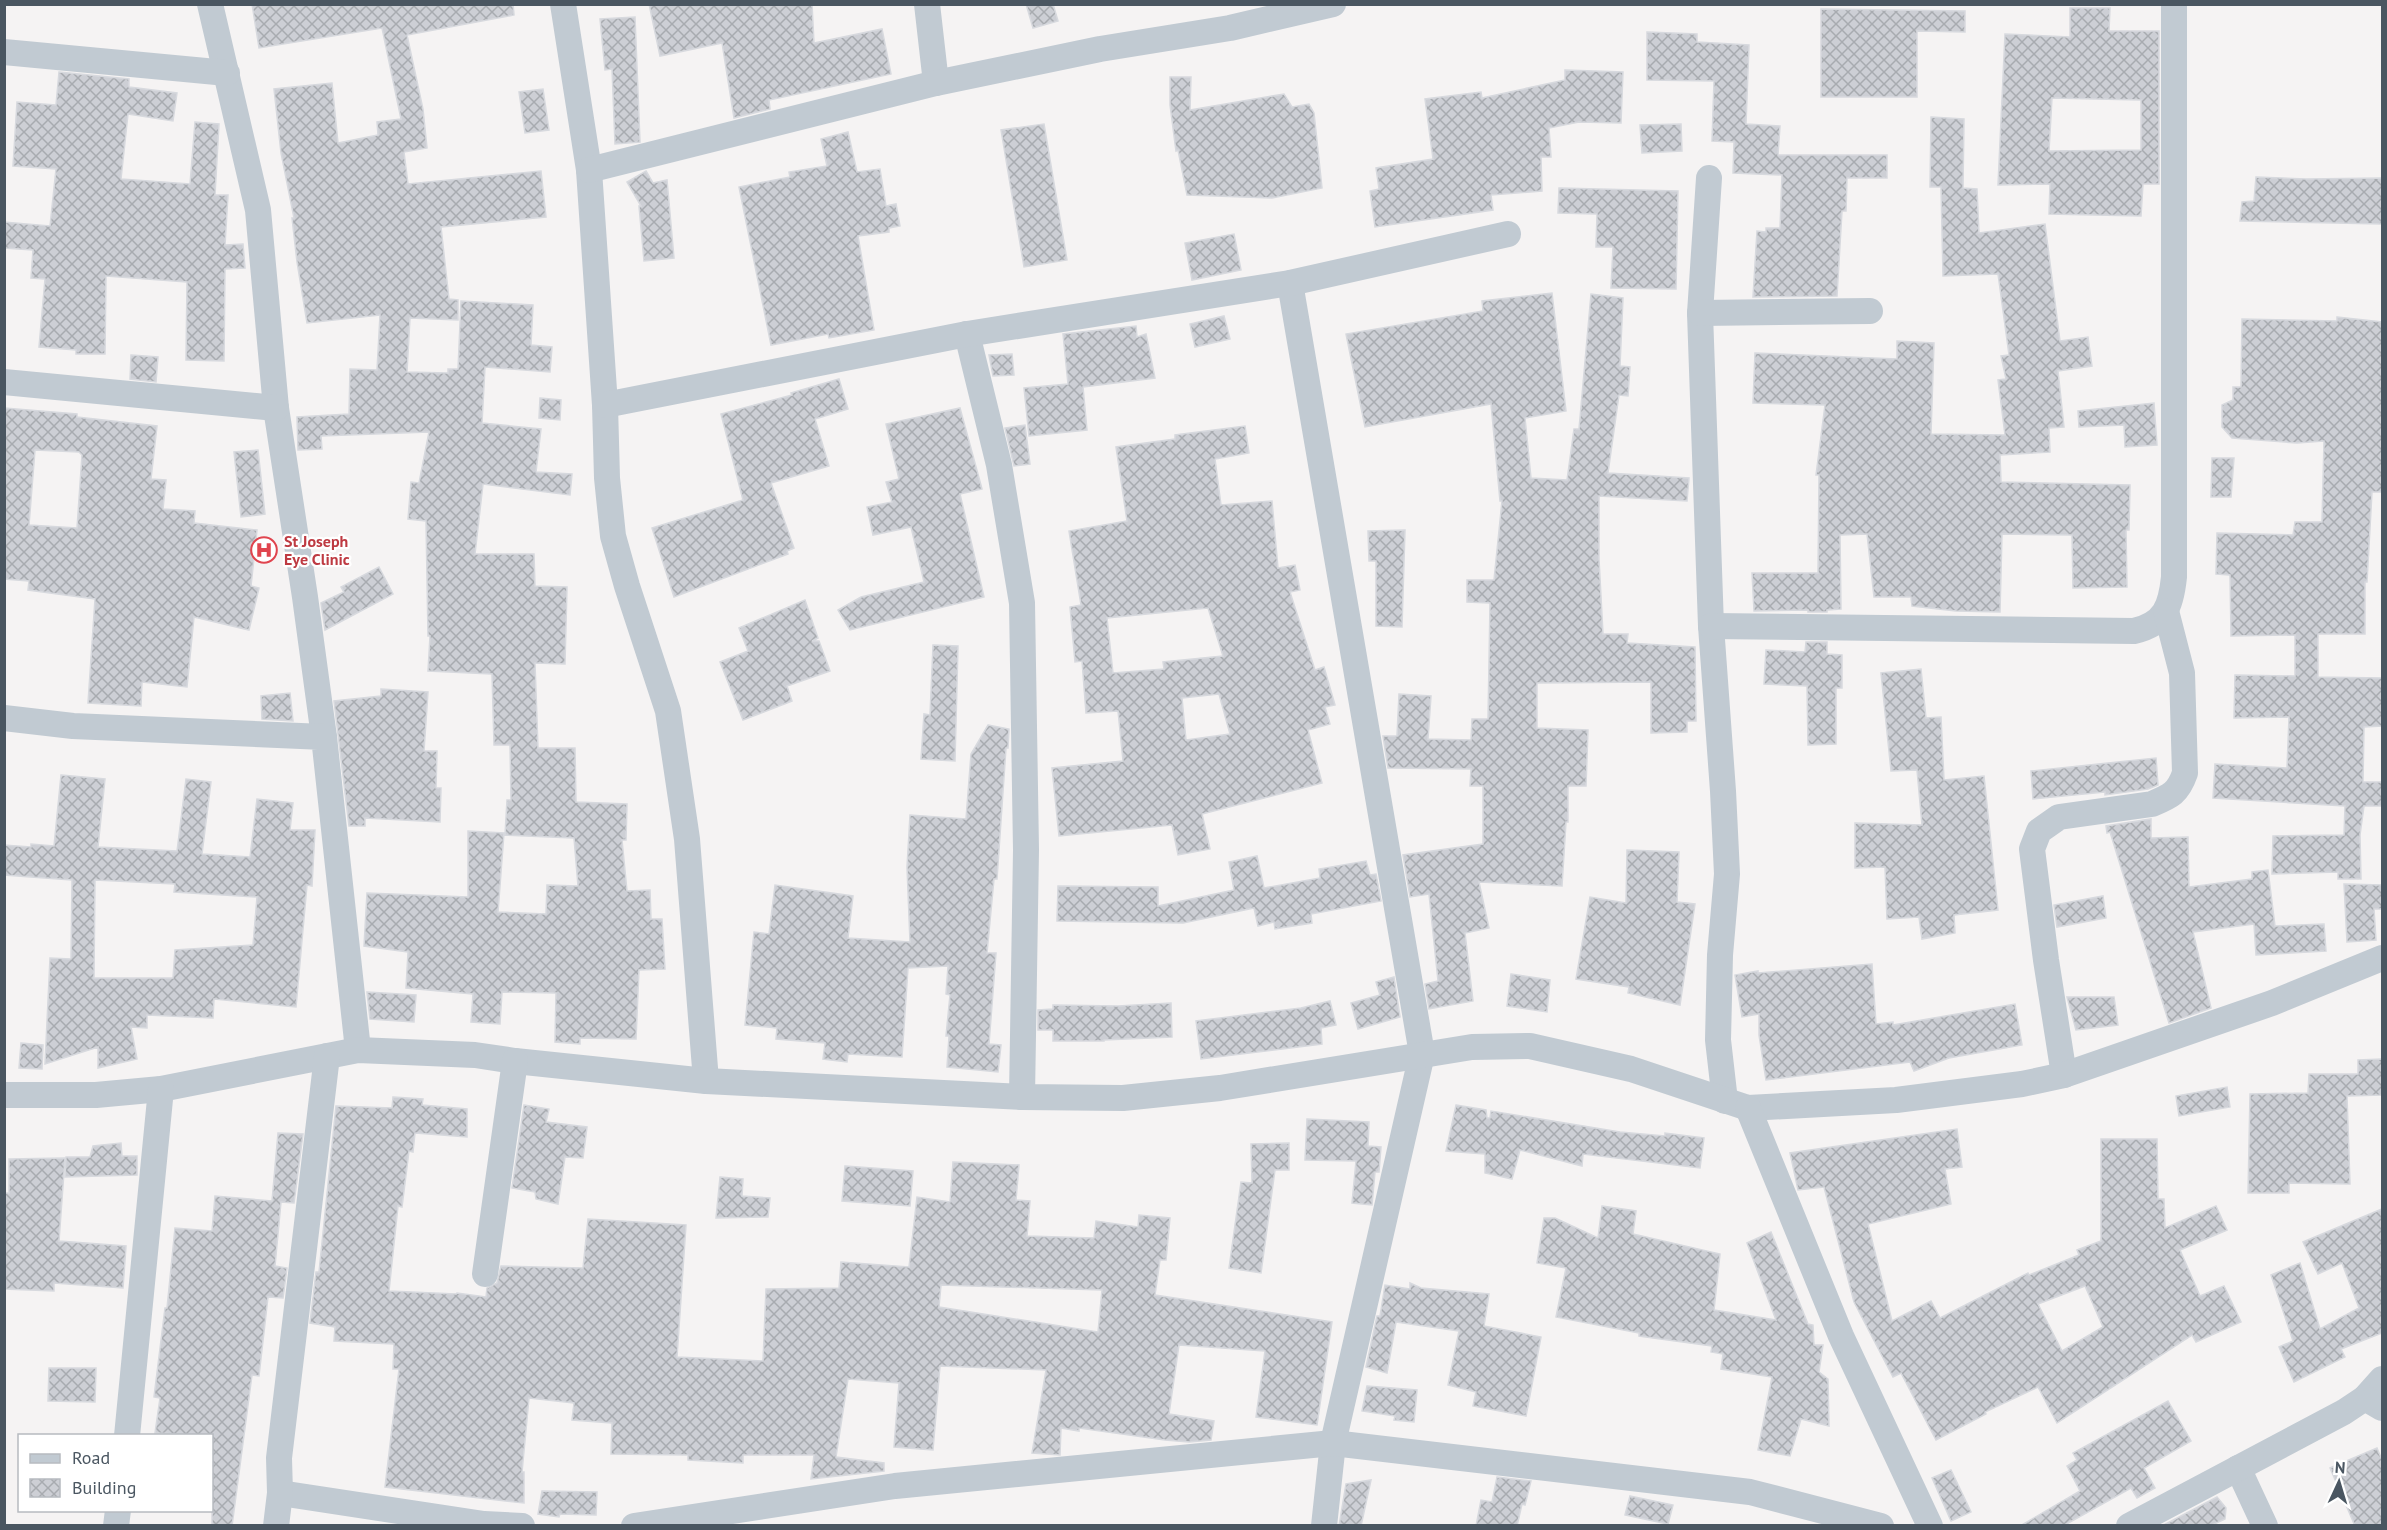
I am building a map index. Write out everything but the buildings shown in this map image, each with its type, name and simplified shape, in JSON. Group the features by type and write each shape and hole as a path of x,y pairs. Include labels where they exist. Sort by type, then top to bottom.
{"street":[{"path":"210,4 258,210 276,408 324,736 358,1050"},
{"path":"563,4 589,170 605,405 607,478 613,536 668,711 687,839 706,1081"},
{"path":"927,4 936,83"},
{"path":"589,170 936,83 1100,49 1229,16 1333,4"},
{"path":"1711,626 2134,631 2147,628 2166,611 2172,601 2174,577 2174,4"},
{"path":"4,52 226,73"},
{"path":"1709,178 1700,313 1711,626 1724,791 1727,874 1720,955 1718,1040 1736,1105 1930,1526"},
{"path":"605,405 967,334 1290,283 1508,234"},
{"path":"1290,283 1422,1054 1333,1443 1324,1526"},
{"path":"1700,313 1870,311"},
{"path":"967,334 999,465 1022,603 1026,850 1022,1097"},
{"path":"4,382 276,408"},
{"path":"2064,1075 2032,849 2039,831 2059,817 2152,804 2167,798 2179,789 2185,773 2182,674 2166,611"},
{"path":"4,718 73,726 324,736"},
{"path":"4,1095 96,1095 161,1089 358,1050 475,1055 706,1081 1022,1097 1123,1098 1210,1089 1472,1047 1530,1046 1631,1069 1736,1105 1896,1100 2022,1084 2064,1075 2272,1003 2382,958"},
{"path":"276,1526 280,1493 279,1458 327,1056"},
{"path":"484,1274 515,1061"},
{"path":"127,1434 161,1089"},
{"path":"2129,1526 2377,1395"},
{"path":"634,1526 895,1486 1333,1443 1750,1492 1881,1526"},
{"path":"2238,1467 2265,1526"},
{"path":"280,1493 484,1524 522,1526"}],"place":[{"name":"St Joseph Eye Clinic","path":"264,550"}]}
